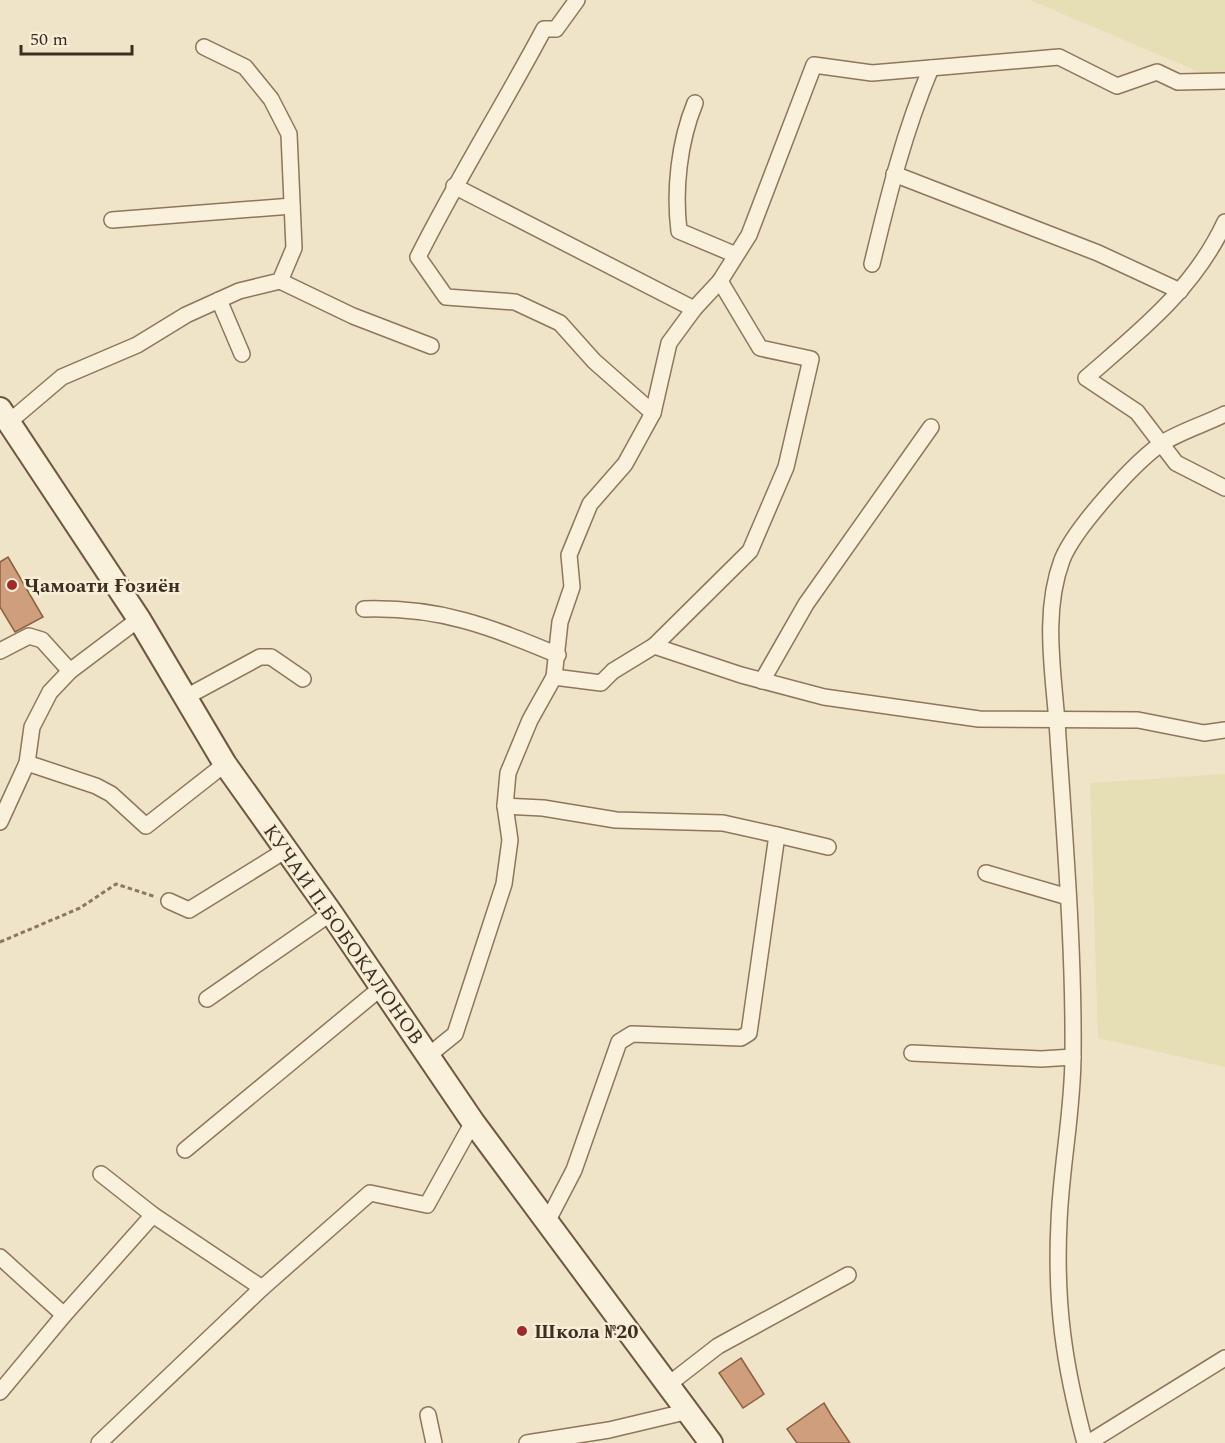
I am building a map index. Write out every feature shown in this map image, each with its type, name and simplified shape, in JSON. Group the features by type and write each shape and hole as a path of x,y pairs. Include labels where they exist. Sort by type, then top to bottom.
{"main road":[{"name":"КУЧАИ П.БОБОКАЛОНОВ","path":"5,415 139,619 225,764 331,913 473,1122 711,1443"}],"street":[{"path":"576,0 556,29 544,29 495,122 454,186 418,257 446,297 515,302 560,323 594,362 653,413"},
{"path":"204,47 245,67 271,99 289,134 294,248 280,281"},
{"path":"429,1055 455,1034 504,884 510,840 505,806 508,773 530,720 554,676 560,622 572,588 569,555 590,504 626,464 653,413 669,343 694,309 720,281 749,235 814,65 873,73 1059,57 1117,86 1157,72 1178,82 1225,81"},
{"path":"872,264 909,119 931,68"},
{"path":"695,103 685,128 676,210 679,231 736,255"},
{"path":"894,174 1098,253 1180,291"},
{"path":"454,186 694,309"},
{"path":"112,220 292,206"},
{"path":"1225,222 1220,246 1162,313 1086,378 1137,412 1163,443 1176,463 1225,489"},
{"path":"5,415 62,377 137,345 186,315 239,291 280,281 353,316 431,346"},
{"path":"554,676 601,682 613,671 654,646 750,551 786,468 811,358 760,348 720,281"},
{"path":"219,300 242,354"},
{"path":"1225,414 1163,443 1101,500 1063,558 1053,603 1051,665 1057,721 1068,897 1073,1057 1059,1221 1058,1295 1069,1385 1087,1443 1225,1358"},
{"path":"762,681 806,604 931,427"},
{"path":"364,609 401,608 437,612 496,630 558,655"},
{"path":"0,822 27,763 32,727 50,692 70,671 139,619"},
{"path":"0,651 29,636 42,640 70,671"},
{"path":"654,646 762,681 824,697 979,719 1138,720 1204,733 1225,730"},
{"path":"186,697 260,657 271,657 303,679"},
{"path":"27,763 96,786 111,794 146,826 225,764"},
{"path":"505,806 543,808 615,820 723,823 828,847"},
{"path":"547,1222 574,1170 618,1042 632,1034 741,1038 749,1033 777,835"},
{"path":"169,901 189,910 286,850"},
{"path":"986,873 1068,897"},
{"path":"207,999 331,913"},
{"path":"185,1150 382,987"},
{"path":"912,1053 1041,1059 1073,1057"},
{"path":"99,1443 261,1288 370,1193 428,1205 473,1122"},
{"path":"101,1174 153,1215 261,1288"},
{"path":"0,1392 64,1315 153,1215"},
{"path":"0,1257 64,1315"},
{"path":"669,1384 718,1346 848,1275"},
{"path":"527,1443 609,1430 688,1411"},
{"path":"428,1415 434,1443"}],"path":[{"path":"0,942 80,908 117,884 169,901"}],"shaded area":[{"path":"1030,0 1225,0 1225,83"},
{"path":"1225,774 1225,1067 1098,1038 1090,783"}],"building":[{"name":"Ҷамоати Ғозиён","path":"8,557 43,617 15,632 0,607 0,562"},
{"path":"741,1358 764,1394 743,1408 719,1373"},
{"path":"824,1403 850,1443 797,1443 787,1429"}],"place":[{"name":"Ҷамоати Ғозиён","path":"12,585"},
{"name":"Школа №20","path":"522,1331"}]}
